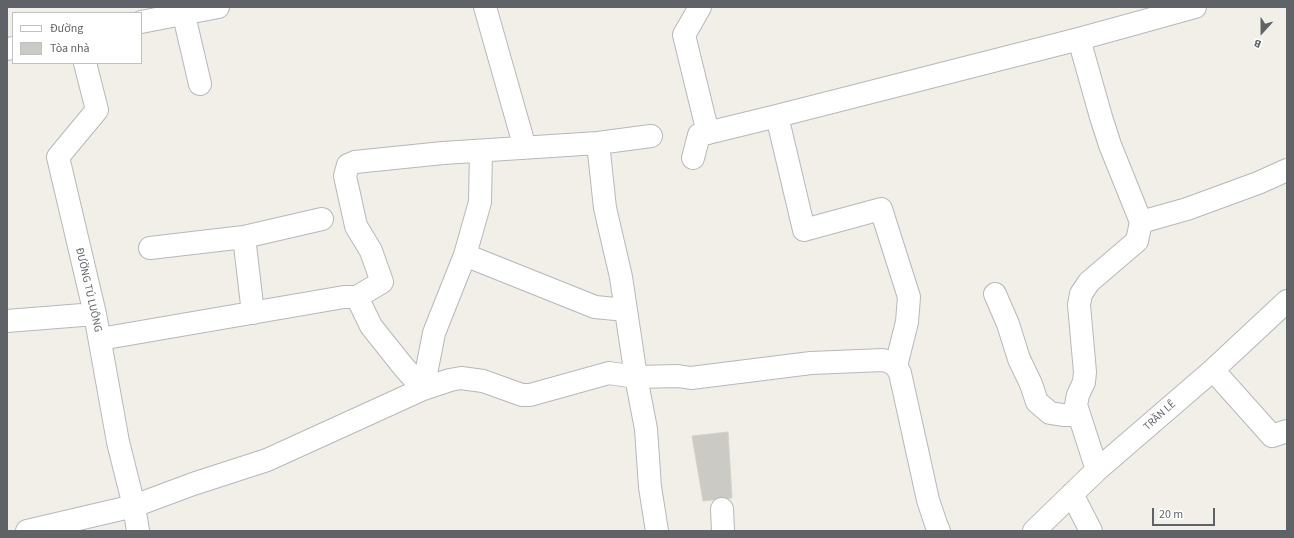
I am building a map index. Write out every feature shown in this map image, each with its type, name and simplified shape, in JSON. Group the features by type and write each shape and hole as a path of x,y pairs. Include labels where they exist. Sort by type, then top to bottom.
{"street":[{"path":"142,22 183,10 218,7"},
{"path":"485,7 525,148"},
{"path":"700,7 684,35 708,132"},
{"path":"693,158 699,134 777,116 1079,39 1195,7"},
{"path":"183,10 200,84"},
{"path":"1079,39 1110,145 1141,222 1137,241 1089,282 1081,294 1079,304 1085,372 1084,382 1078,395 1076,405 1097,470"},
{"name":"ĐƯỜNG TÚ LUÔNG","path":"84,64 97,110 58,157 100,339 118,442 134,506 138,531"},
{"path":"777,116 804,230 881,209 909,296 907,322 896,366"},
{"path":"100,339 344,297 357,297 382,282 371,251 356,226 345,176 348,165 355,162 443,153 598,144 652,136"},
{"path":"598,144 605,208 622,277 636,377 646,429 650,487 657,531"},
{"path":"423,389 434,333 465,255 480,202 481,151"},
{"path":"1141,222 1187,209 1258,183 1287,170"},
{"path":"150,248 244,237 322,219"},
{"path":"244,237 253,313"},
{"path":"465,255 594,306 626,310"},
{"path":"995,294 1008,324 1019,359 1031,384 1037,402 1050,413 1063,416 1079,415"},
{"path":"357,297 370,326 423,389"},
{"name":"TRẦN LÊ","path":"1034,531 1097,470 1213,370 1287,301"},
{"path":"7,321 94,314"},
{"path":"27,531 134,506 193,484 267,460 423,389 450,380 461,378 483,381 522,395 530,395 609,373 636,377 678,376 691,378 811,363 883,360 896,366 900,373 928,500 939,531"},
{"path":"1213,370 1272,436 1287,431"},
{"path":"1072,494 1091,531"},
{"path":"722,509 723,531"}],"building":[{"path":"728,432 732,498 703,501 692,436"}]}
